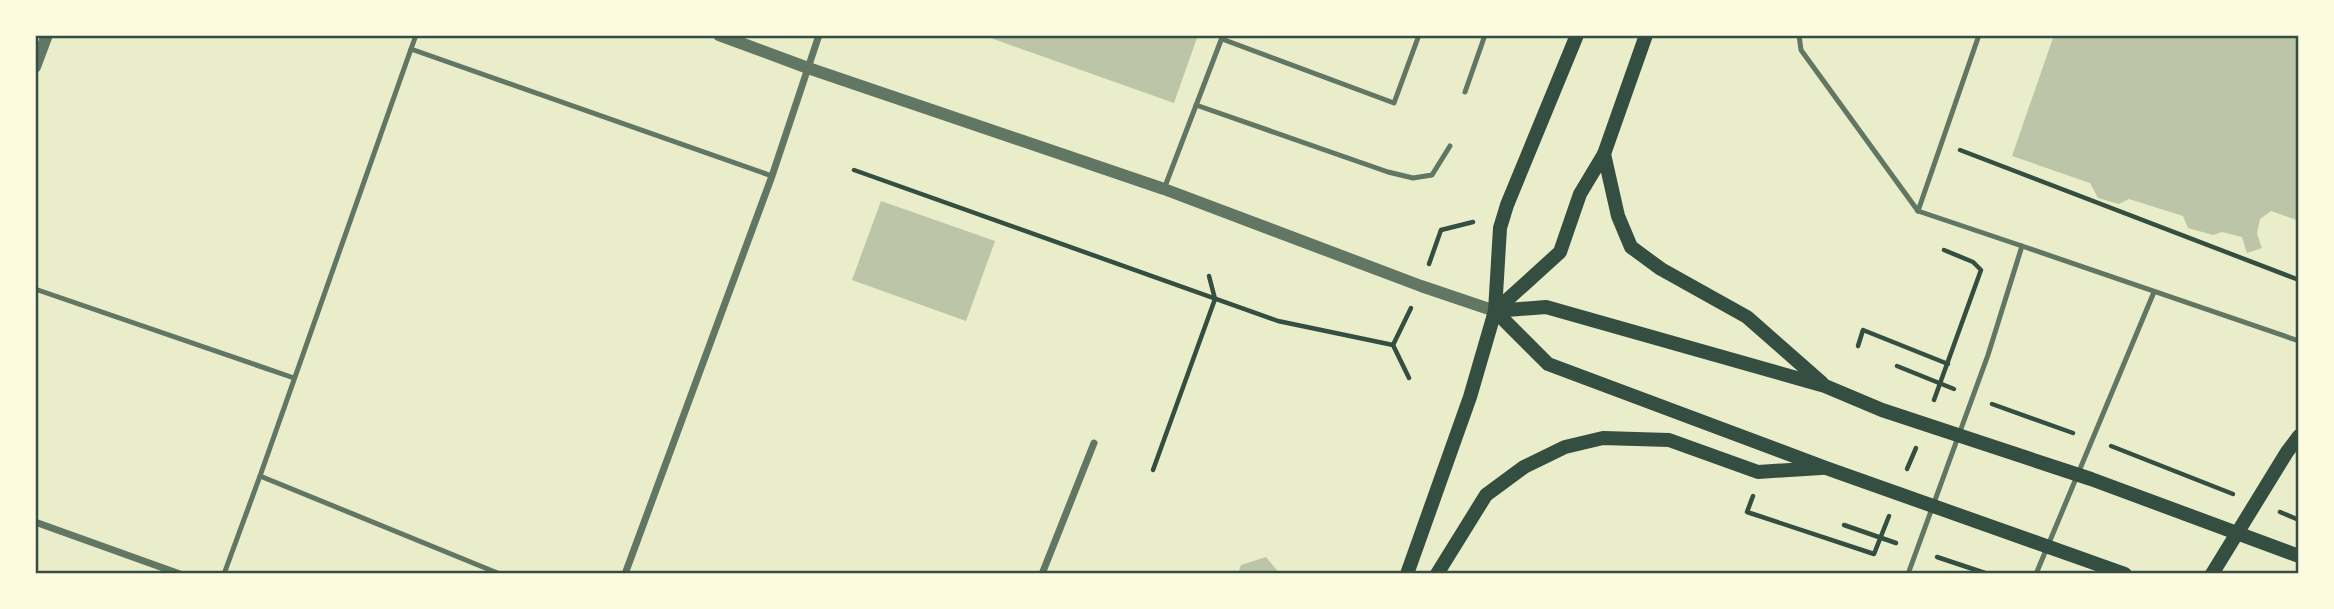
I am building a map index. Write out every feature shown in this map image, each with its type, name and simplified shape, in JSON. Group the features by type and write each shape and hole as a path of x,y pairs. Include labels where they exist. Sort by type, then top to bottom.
{"main road":[{"path":"1407,574 1470,397 1495,311 1500,228 1507,205 1577,35"},
{"path":"1495,311 1560,252 1580,194 1604,154 1647,35"},
{"path":"1604,154 1618,216 1632,247 1661,269 1747,317 1825,386"},
{"path":"1495,311 1546,307 1825,386 1882,410 2091,479 2293,554"},
{"path":"1495,311 1548,364 1826,468 2125,574"},
{"path":"2212,574 2299,436"},
{"path":"1437,574 1486,495 1524,467 1565,447 1603,438 1670,440 1758,472 1826,468"}],"street":[{"path":"35,67 47,35"},
{"path":"719,35 1164,189 1421,286 1495,311"},
{"path":"625,574 772,176 819,35"},
{"path":"1042,574 1094,443"},
{"path":"35,522 180,574"}],"lane":[{"path":"224,574 416,35"},
{"path":"1164,189 1222,37 1394,103 1419,35"},
{"path":"1465,92 1485,35"},
{"path":"1800,35 1801,50 1918,211 2299,341"},
{"path":"1918,211 1979,35"},
{"path":"411,49 772,176"},
{"path":"1196,105 1388,172 1413,178 1432,175 1450,146"},
{"path":"1908,574 1988,355 2022,246"},
{"path":"35,289 294,378"},
{"path":"2036,574 2110,403 2154,292"},
{"path":"260,476 500,574"}],"path":[{"path":"1941,143 2299,280"},
{"path":"854,170 1278,321 1393,345"},
{"path":"1153,470 1215,299 1209,276"},
{"path":"1858,346 1863,330 1948,363"},
{"path":"1754,495 1748,512 1820,536"}],"building":[{"path":"982,35 1198,35 1174,103"},
{"path":"2054,35 2299,35 2299,221 2271,211 2260,219 2257,234 2262,248 2247,253 2242,237 2222,232 2213,235 2188,228 2183,216 2129,199 2119,204 2098,198 2090,183 2012,156"},
{"path":"881,201 995,241 966,321 852,280"},
{"path":"1266,557 1280,574 1238,574 1241,565"}]}
